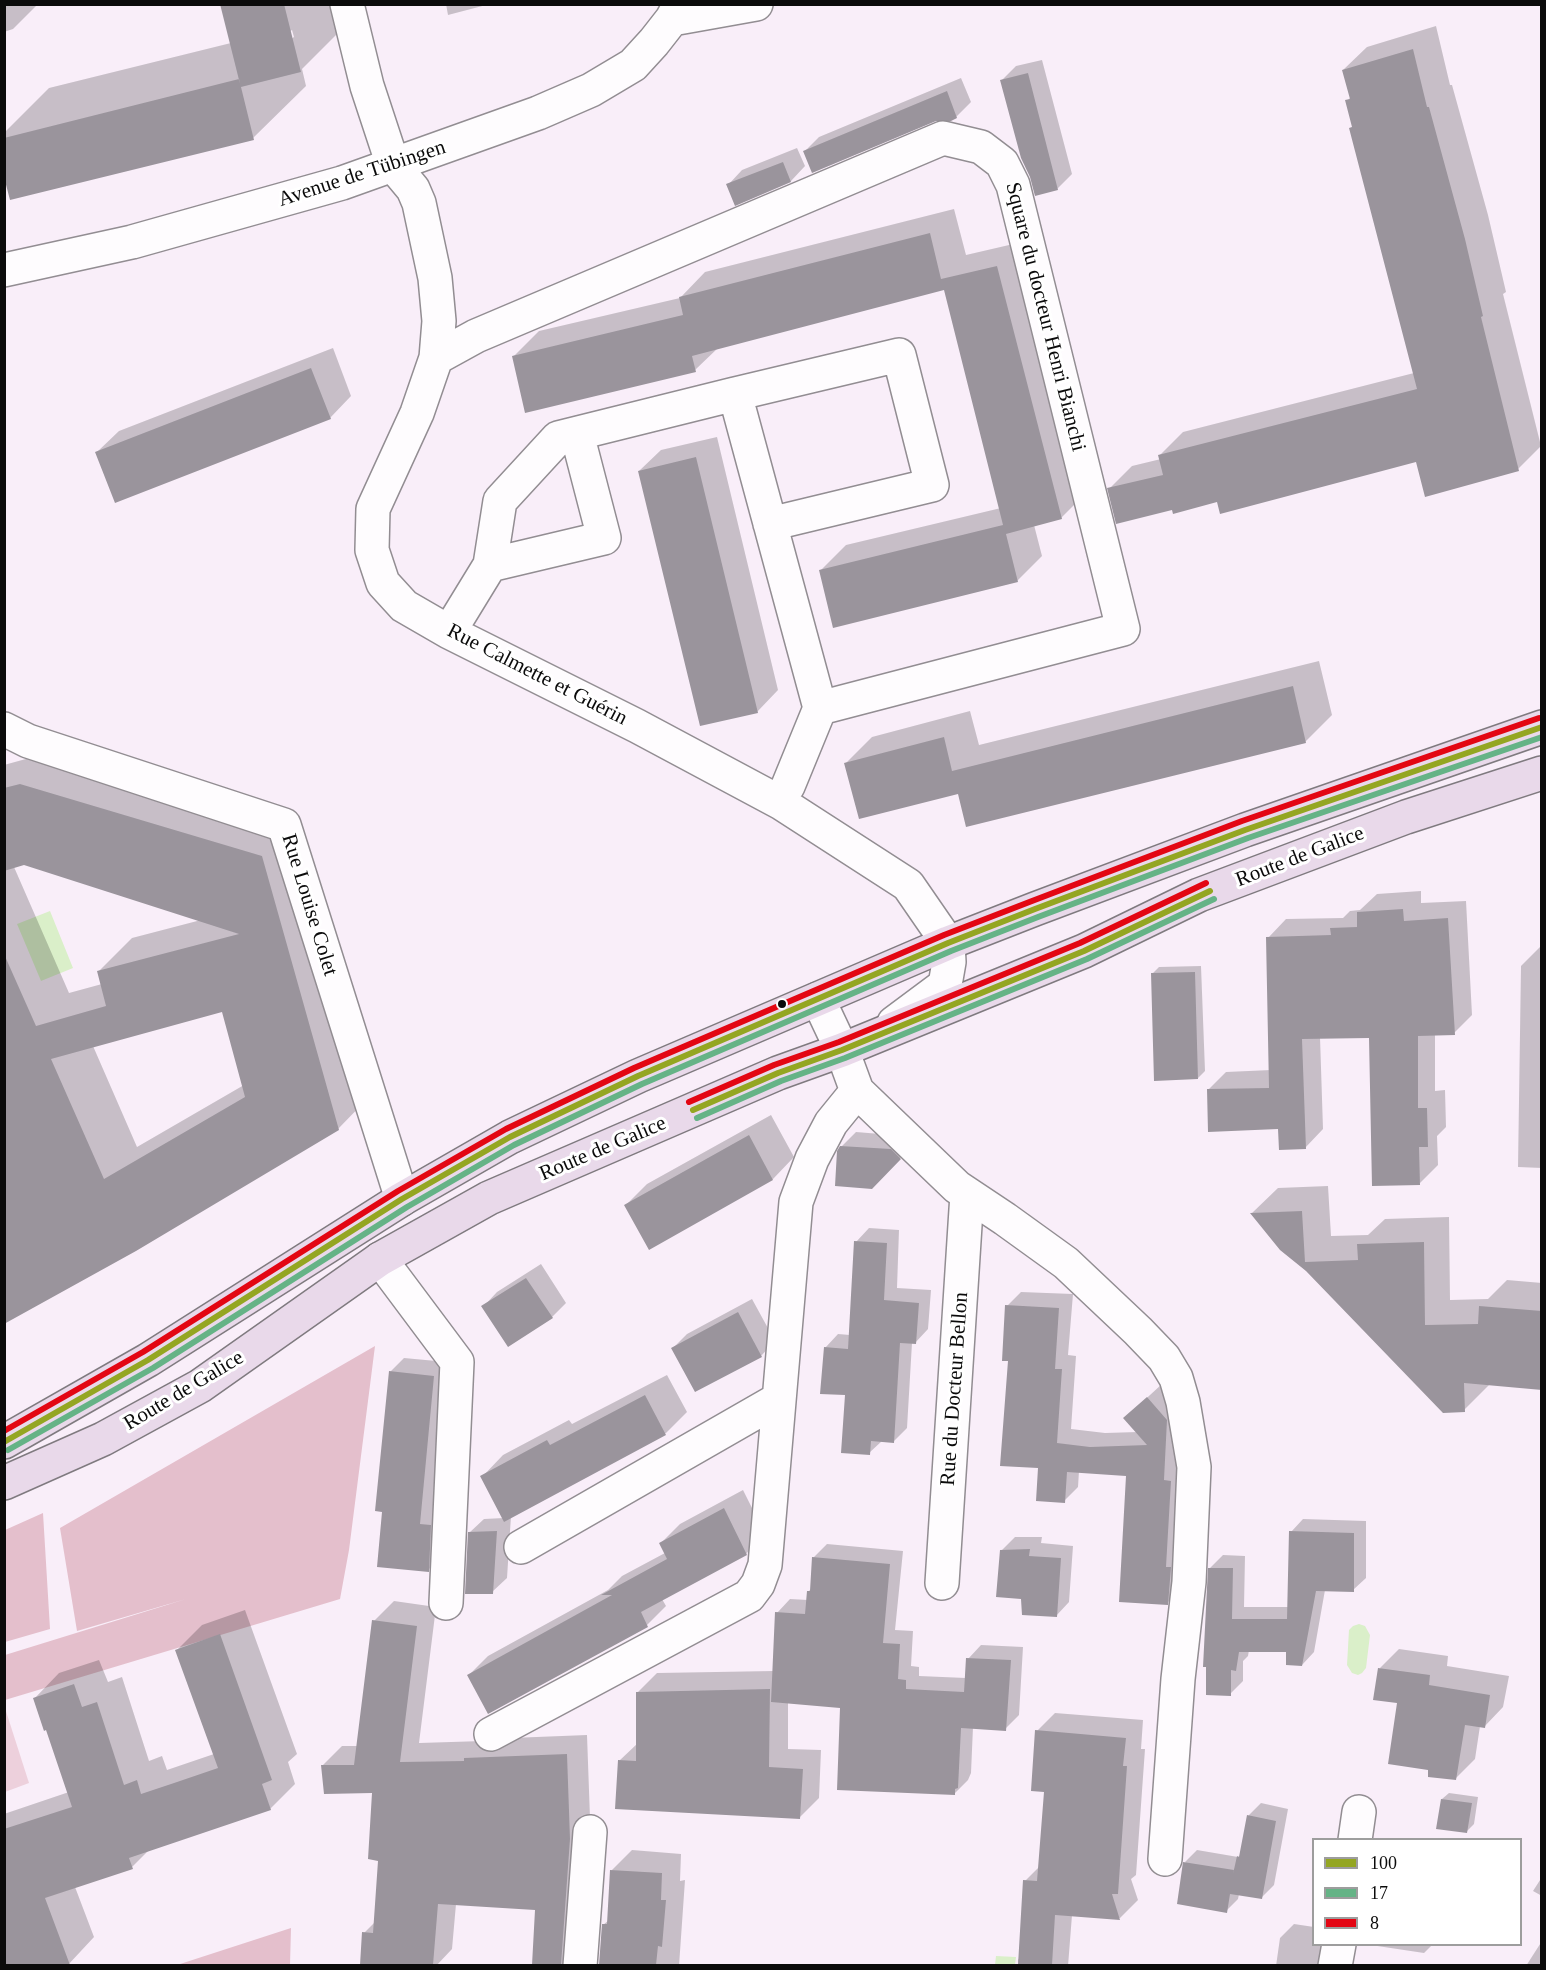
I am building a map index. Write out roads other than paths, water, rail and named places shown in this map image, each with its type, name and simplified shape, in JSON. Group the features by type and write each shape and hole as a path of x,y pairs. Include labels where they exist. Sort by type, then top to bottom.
{"main road":[{"name":"Route de Galice","path":"4,1442 148,1360 402,1199 510,1137 638,1076 948,943 1245,830 1542,726"},
{"name":"Route de Galice","path":"4,1483 103,1439 200,1386 380,1259 489,1198 778,1073 842,1050 1084,951 1199,895 1406,817 1542,773"}],"street":[{"path":"347,4 367,86 393,165"},
{"path":"676,12 756,4"},
{"name":"Avenue de Tübingen","path":"4,270 132,242 342,183 538,113 591,90 633,65 654,42 676,12"},
{"name":"Square du docteur Henri Bianchi","path":"436,358 476,336 942,138 981,147 1002,163 1013,185 1123,629 820,708"},
{"name":"Rue Calmette et Guérin","path":"393,165 413,189 419,203 435,278 439,321 436,358 417,413 373,509 372,550 383,583 404,606 449,632 637,726 781,803 908,885 948,943"},
{"path":"449,632 490,566 500,501 558,438 898,355 932,485 770,524"},
{"path":"735,394 820,708 788,786"},
{"path":"490,566 604,538 577,434"},
{"name":"Rue Louise Colet","path":"4,729 28,741 284,825 402,1199"},
{"path":"878,1035 945,985 949,962 948,943"},
{"path":"818,999 842,1050 857,1091 957,1187 1066,1263 1164,1358 1176,1378 1183,1402 1194,1467 1189,1582 1178,1679 1165,1859"},
{"path":"491,1734 749,1596 758,1584 765,1565 796,1202 812,1159 826,1132 857,1091"},
{"name":"Rue du Docteur Bellon","path":"942,1583 968,1194"},
{"path":"380,1259 457,1362 446,1603"},
{"path":"521,1546 779,1399"},
{"path":"580,1965 590,1832"},
{"path":"1335,1965 1339,1946"}]}
